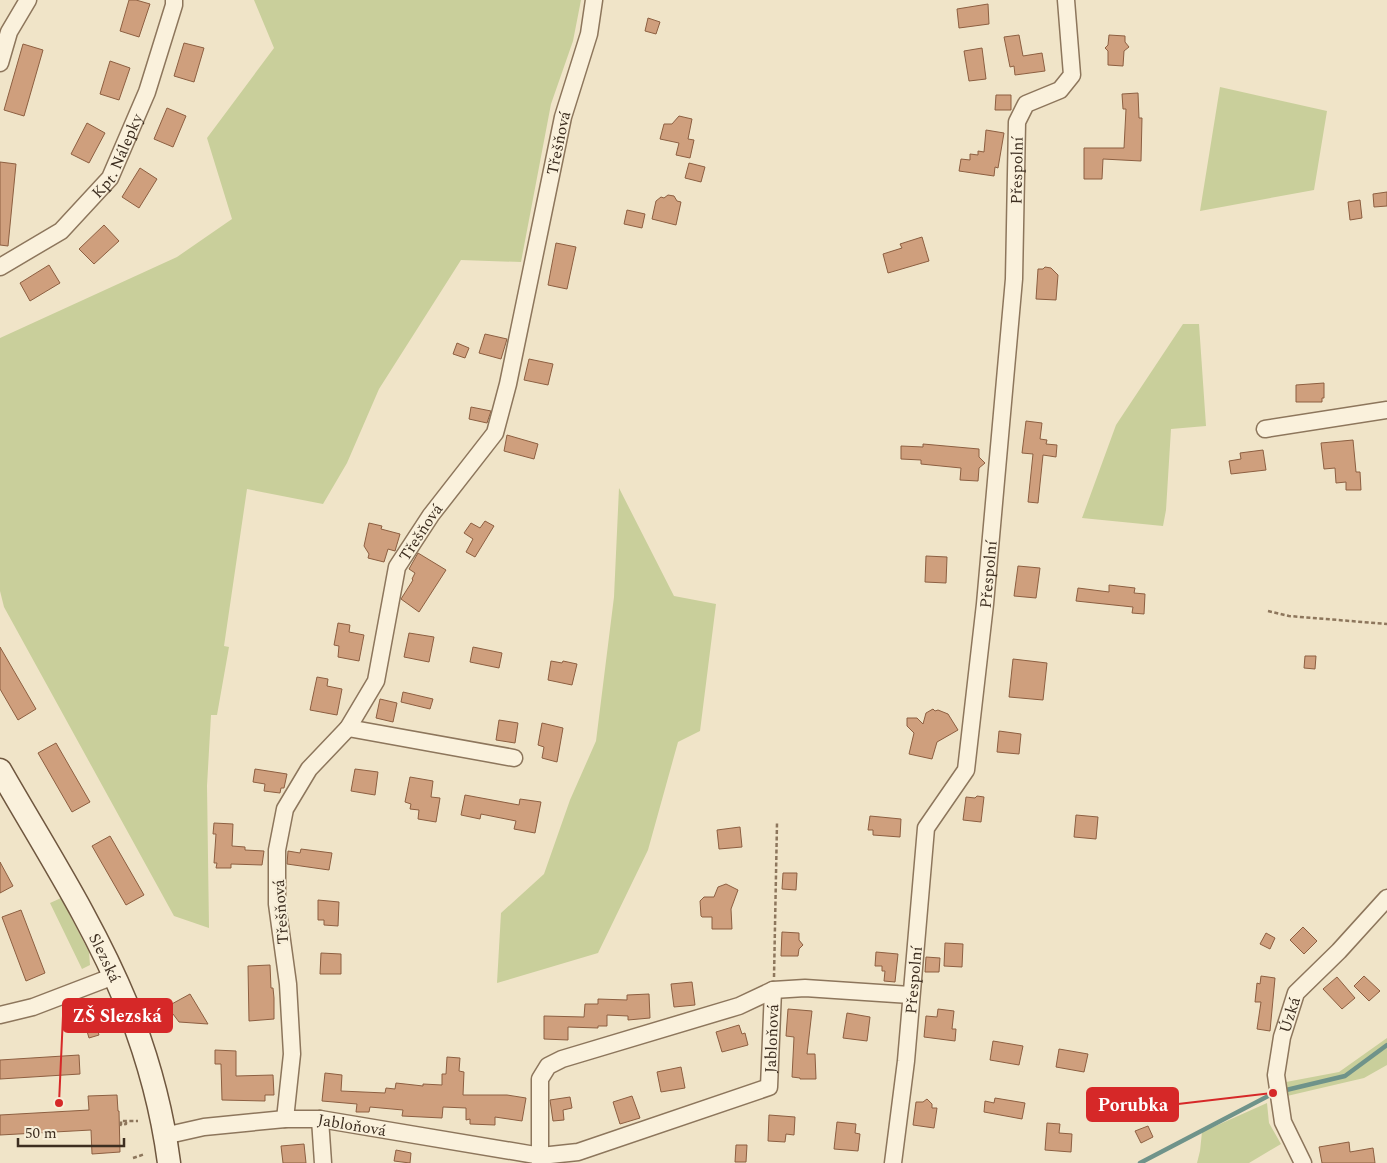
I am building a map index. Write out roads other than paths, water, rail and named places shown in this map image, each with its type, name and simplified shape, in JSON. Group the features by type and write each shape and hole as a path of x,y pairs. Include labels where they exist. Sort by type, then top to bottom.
{"street":[{"path":"0,63 9,32 28,0"},
{"name":"Kpt. Nálepky","path":"0,267 61,231 110,178 146,92 174,0"},
{"name":"Třešňová","path":"285,1119 292,1054 288,984 277,904 278,850 285,809 309,769 348,728 376,681 397,567 431,516 494,433 508,384 563,118 589,34 594,0"},
{"name":"Přespolní","path":"893,1163 906,1061 910,995 926,828 966,770 987,585 1014,279 1016,122 1026,104 1060,90 1072,75 1066,0"},
{"path":"1265,429 1387,410"},
{"path":"348,728 514,758"},
{"name":"Slezská","path":"0,770 60,873 114,976 141,1045 157,1101 168,1163"},
{"name":"Úzká","path":"1303,1163 1283,1122 1276,1075 1282,1037 1296,994 1339,951 1387,898"},
{"path":"0,1015 32,1007 114,976"},
{"name":"Jabloňová","path":"540,1159 540,1079 548,1066 562,1059 739,1006 773,990 805,988 910,995"},
{"name":"Jabloňová","path":"164,1136 204,1127 285,1119 320,1119 540,1159 578,1152 769,1087 773,990"},
{"path":"320,1119 323,1163"}],"waterway":[{"path":"1282,1091 1345,1076 1387,1045"},
{"path":"1140,1163 1274,1093"}],"place":[{"name":"Porubka","path":"1273,1093"},
{"name":"ZŠ Slezská","path":"59,1103"}]}
